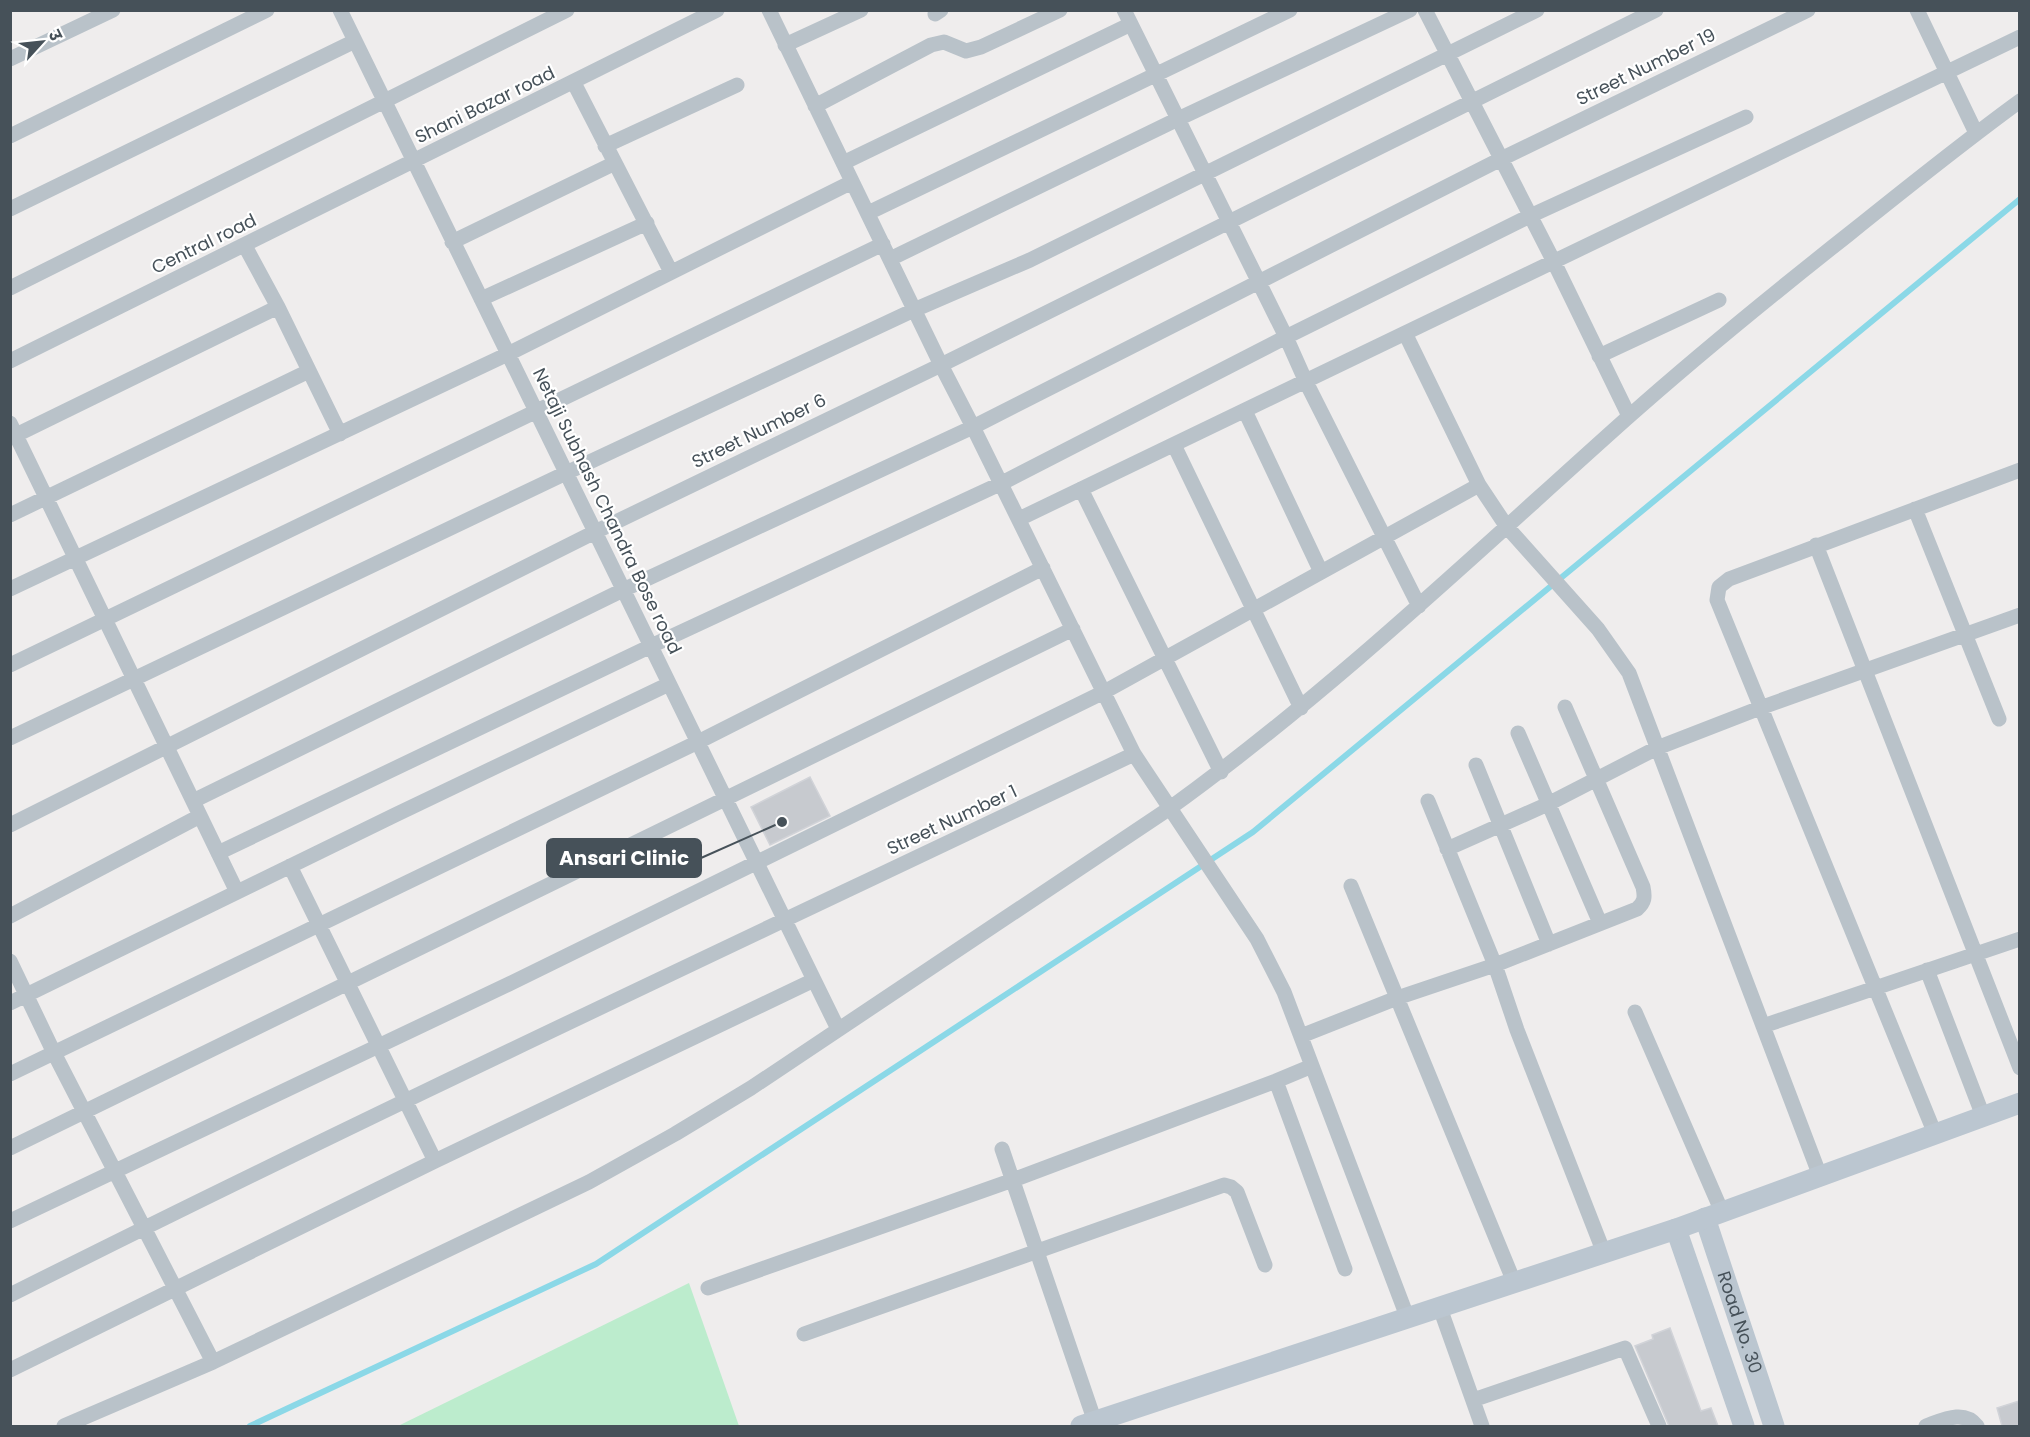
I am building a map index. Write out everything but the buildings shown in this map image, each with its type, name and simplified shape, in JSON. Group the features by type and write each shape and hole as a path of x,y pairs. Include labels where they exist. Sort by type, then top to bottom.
{"street":[{"path":"10,59 113,10"},
{"path":"10,136 267,10"},
{"name":"Netaji Subhash Chandra Bose road","path":"340,10 838,1029"},
{"path":"10,288 567,10"},
{"name":"Shani Bazar road","path":"414,162 574,83 698,15 717,10"},
{"path":"769,10 914,310 1002,483 1134,754 1257,939 1284,992 1408,1318"},
{"path":"785,45 861,10"},
{"path":"815,106 931,45 944,42 966,51 981,47 1060,10"},
{"path":"867,213 1290,10"},
{"path":"890,259 1178,119 1410,10"},
{"path":"1425,10 1553,260 1629,416"},
{"path":"10,738 566,473 914,310 1030,260 1537,10"},
{"name":"Street Number 6","path":"10,825 595,532 941,365 1656,10"},
{"name":"Street Number 19","path":"193,801 623,590 974,427 1501,159 1808,10"},
{"path":"1917,10 1976,133"},
{"path":"843,163 1127,17 1419,606"},
{"path":"1019,519 2019,37"},
{"path":"10,209 355,41"},
{"path":"574,83 671,272"},
{"path":"605,146 737,85"},
{"path":"64,1426 213,1362 589,1182 675,1134 751,1088 1170,808 1221,772 1301,708 1419,606 1512,533 1629,416 1759,306 2019,101"},
{"path":"218,853 651,646 1002,483 1286,337 1530,216 1746,117"},
{"name":"Central road","path":"10,361 414,162"},
{"path":"452,242 615,163"},
{"path":"10,589 508,354 852,182"},
{"path":"481,299 646,223"},
{"path":"10,665 883,244"},
{"path":"245,246 340,434"},
{"path":"1599,356 1719,300"},
{"path":"237,892 47,498 12,432 278,308"},
{"path":"1405,333 1479,485 1512,533 1598,629 1629,673 1820,1176"},
{"path":"10,515 309,371"},
{"path":"1245,411 1321,572"},
{"path":"1174,445 1301,708"},
{"path":"1935,1134 1717,600 1719,587 1729,579 1816,545 2016,471 2019,487"},
{"path":"10,1221 509,984 1104,692 1479,485"},
{"path":"1081,489 1221,772"},
{"path":"1915,509 1999,719"},
{"path":"1816,545 2019,1068"},
{"path":"10,1074 698,742 1043,568"},
{"path":"1447,849 1548,804 1657,748 1865,669 2019,615"},
{"path":"10,1148 1073,629"},
{"path":"10,1003 669,684"},
{"path":"1301,1036 1397,998 1549,944 1637,909 1643,903 1645,896 1643,887 1565,706"},
{"path":"1518,733 1600,923"},
{"name":"Street Number 1","path":"10,1295 145,1227 1134,754"},
{"path":"1476,765 1499,827 1549,944"},
{"path":"1428,801 1495,965 1517,1030 1604,1252"},
{"path":"10,916 200,816"},
{"path":"290,866 435,1161"},
{"path":"1351,886 1514,1282"},
{"path":"1763,1026 2019,939"},
{"path":"10,962 54,1053 213,1362"},
{"path":"1927,970 1983,1116"},
{"path":"10,1370 435,1161 814,980"},
{"path":"1635,1011 1713,1215"},
{"path":"708,1288 1013,1180 1312,1066"},
{"path":"1276,1081 1345,1269"},
{"path":"1002,1149 1037,1252 1088,1424 1676,1229 2019,1103"},
{"path":"804,1334 1224,1185 1237,1192 1265,1265"},
{"name":"Road No. 30","path":"1713,1215 1774,1426"},
{"name":"Road No. 30","path":"1676,1229 1744,1426"},
{"path":"1440,1308 1482,1426"},
{"path":"1473,1400 1625,1347 1659,1426"},
{"path":"1926,1426 1964,1416 1977,1426"}],"green space":[{"path":"689,1283 739,1426 398,1426"}],"waterway":[{"path":"250,1426 596,1264 1253,832 2020,199"}],"place":[{"name":"Ansari Clinic","path":"782,822"}]}
